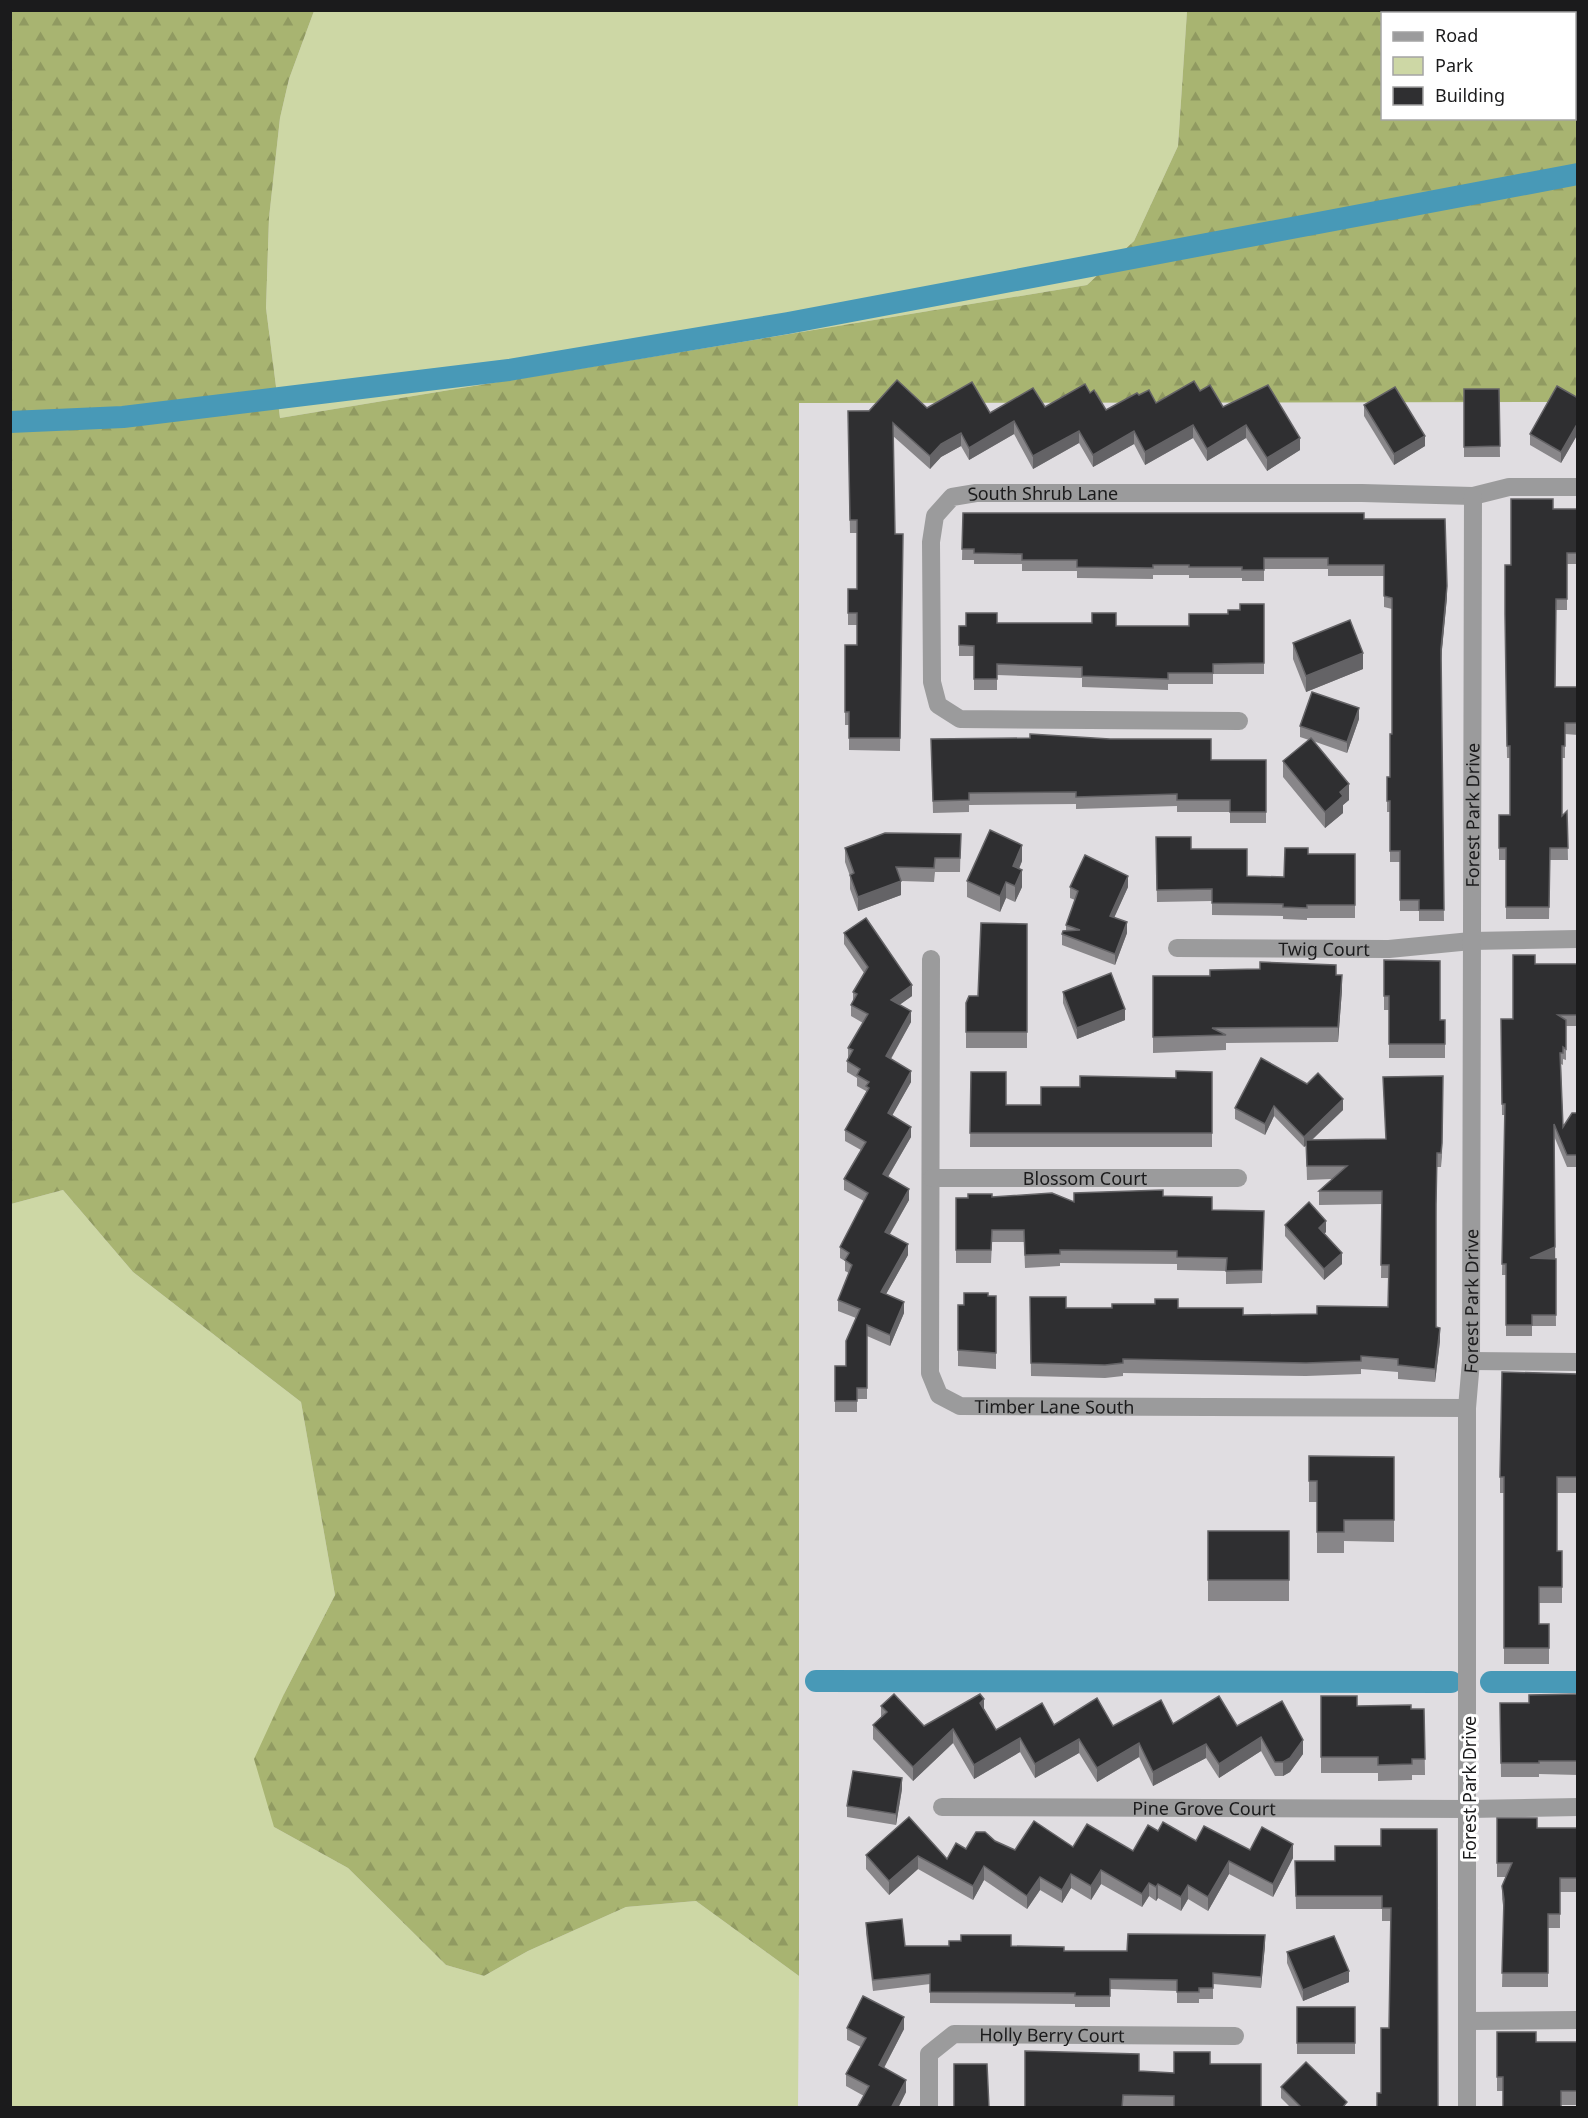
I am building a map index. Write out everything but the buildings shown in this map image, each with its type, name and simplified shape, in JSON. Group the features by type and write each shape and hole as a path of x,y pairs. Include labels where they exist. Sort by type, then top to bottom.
{"street":[{"name":"South Shrub Lane","path":"1239,721 960,719 945,710 938,705 932,682 931,542 935,516 952,497 976,493 1362,493 1473,496 1509,487 1578,487"},
{"name":"Forest Park Drive","path":"1467,2108 1467,1408 1472,1361 1473,496"},
{"name":"Twig Court","path":"1177,948 1389,949 1471,941 1578,939"},
{"name":"Timber Lane South","path":"931,959 930,1373 939,1395 960,1406 1467,1408"},
{"name":"Blossom Court","path":"932,1178 1238,1178"},
{"path":"1472,1361 1578,1362"},
{"name":"Pine Grove Court","path":"942,1807 1468,1809 1578,1807"},
{"path":"1468,2021 1578,2020"},
{"name":"Holly Berry Court","path":"928,2108 929,2054 954,2034 1236,2036"}],"green space":[{"path":"11,11 314,11 289,79 280,118 269,218 266,308 280,418 1087,285 1134,241 1178,146 1187,11 1577,11 1577,402 799,403 799,1976 696,1901 626,1907 528,1951 484,1976 446,1965 348,1868 274,1827 254,1759 284,1694 335,1595 301,1402 133,1272 63,1190 11,1204"},
{"path":"314,11 1187,11 1178,146 1134,241 1087,285 280,418 266,308 269,218 280,118 289,79"},
{"path":"63,1190 133,1272 301,1402 335,1595 284,1694 274,1827 348,1868 446,1965 484,1976 528,1951 626,1907 696,1901 799,1976 798,2107 11,2108 11,1204"}],"waterway":[{"path":"10,422 123,417 509,370 788,323 1578,174"},
{"path":"816,1681 1451,1682"},
{"path":"1491,1682 1578,1682"}]}
